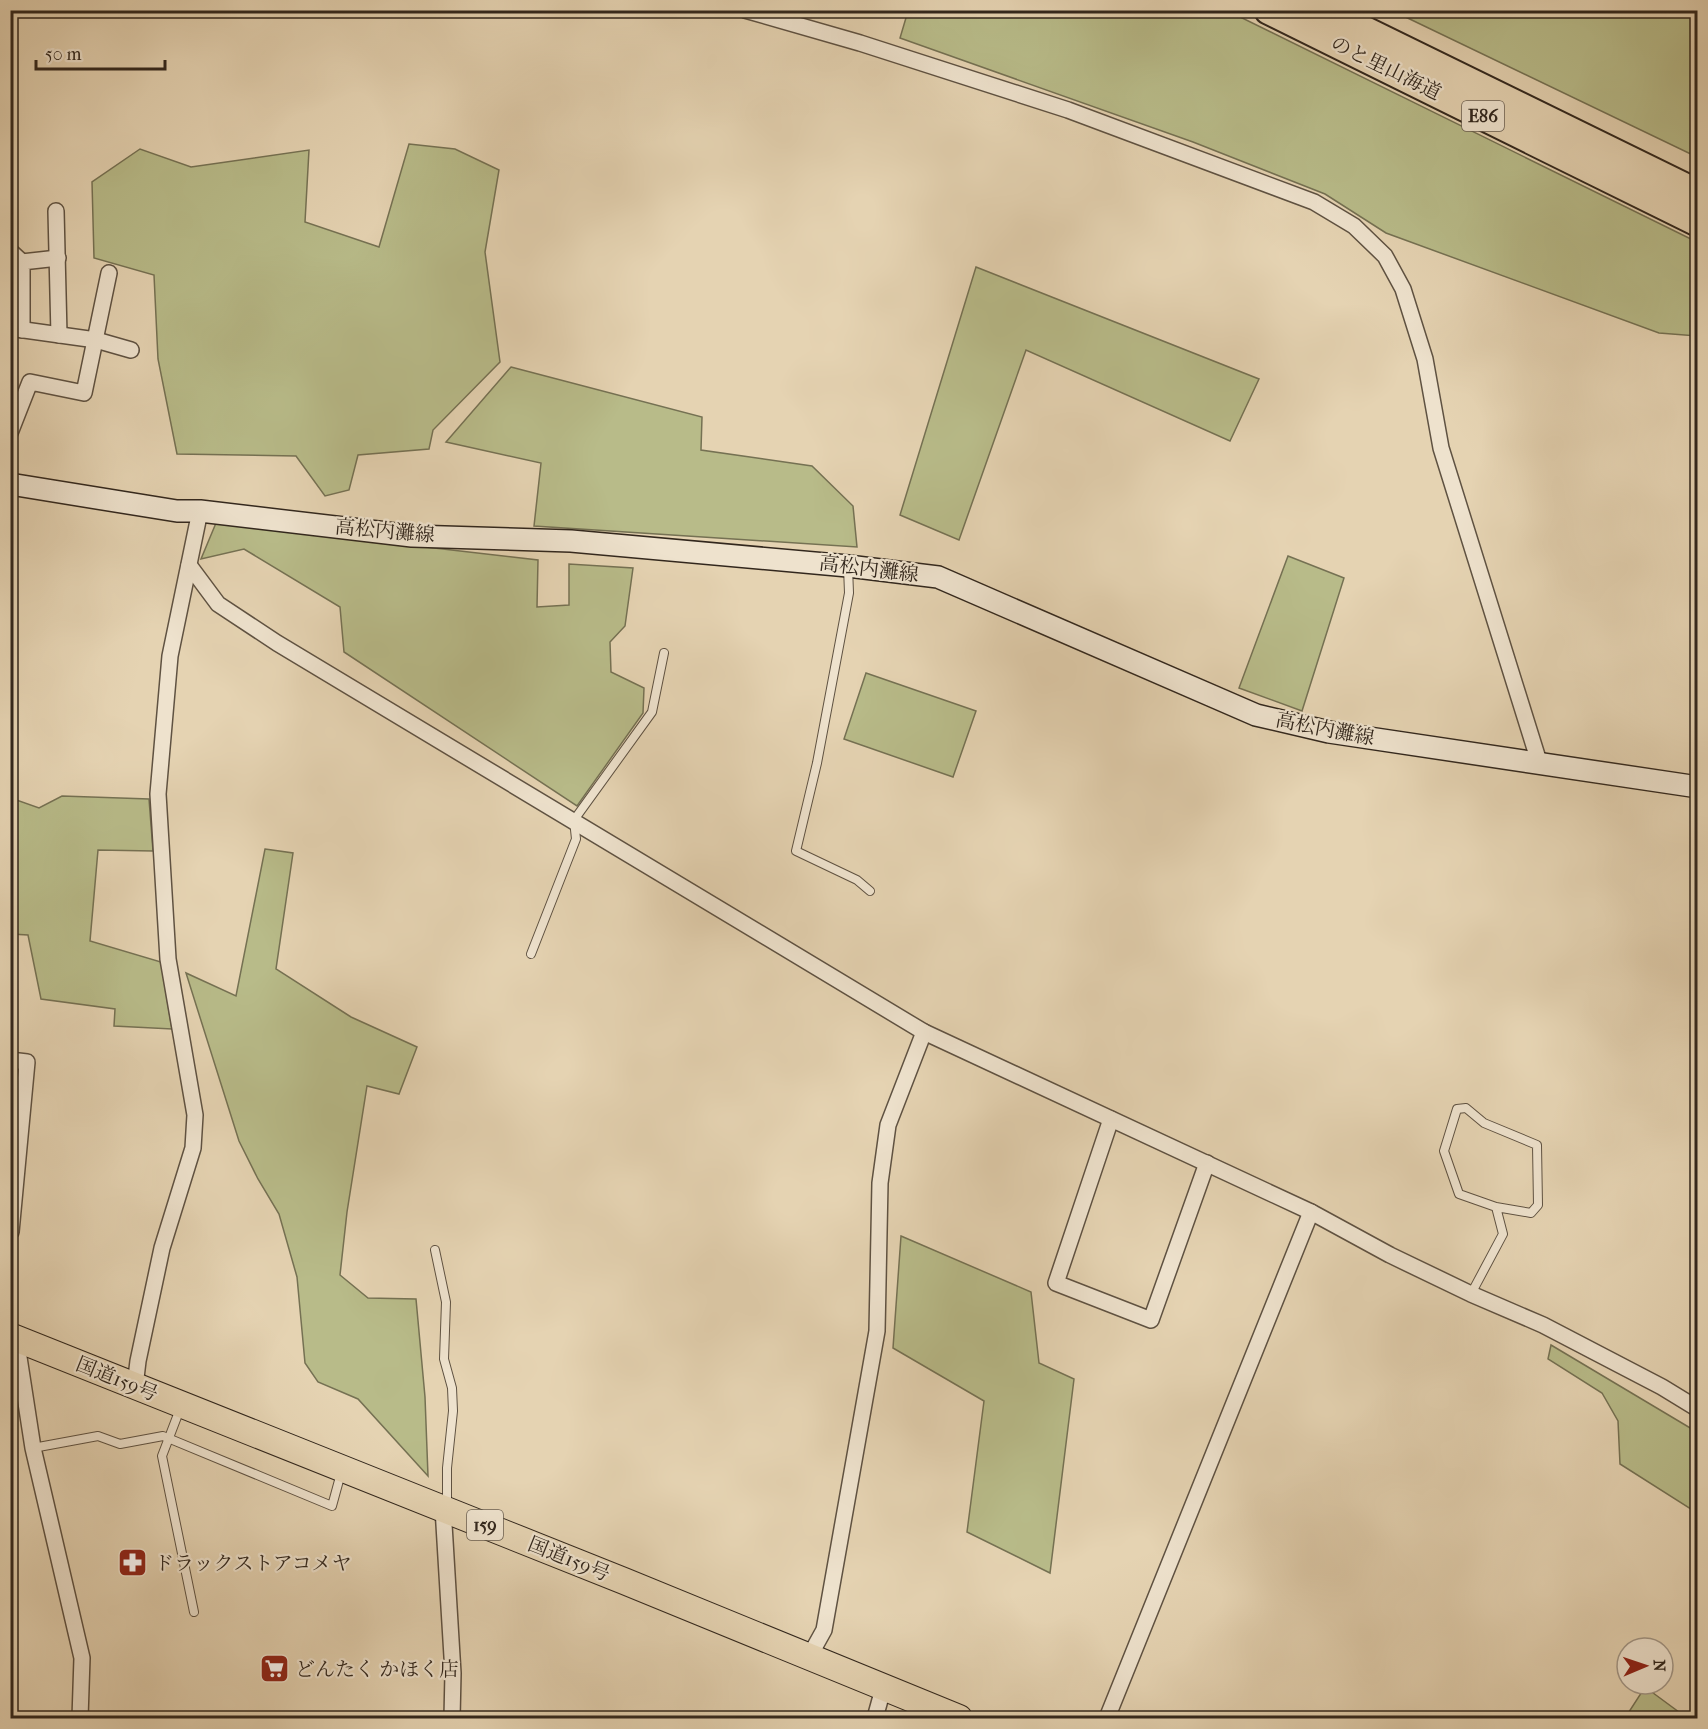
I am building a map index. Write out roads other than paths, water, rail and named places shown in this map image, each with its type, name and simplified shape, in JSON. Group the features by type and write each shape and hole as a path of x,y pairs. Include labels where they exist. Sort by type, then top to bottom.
{"highway":[{"name":"のと里山海道","path":"1269,10 1698,222"},
{"name":"のと里山海道","path":"1322,10 1698,194"},
{"name":"国道159号","path":"13,1337 445,1509 959,1719"}],"main road":[{"name":"高松内灘線","path":"10,484 177,511 200,511 412,536 571,542 848,566 938,577 1256,715 1329,732 1698,788"}],"street":[{"path":"745,10 860,43 1068,110 1314,202 1354,226 1385,256 1402,289 1425,359 1444,458 1540,765"},
{"path":"56,211 59,335"},
{"path":"10,251 22,262 58,258"},
{"path":"22,262 16,329 96,340 131,350"},
{"path":"10,433 30,382 84,393 110,273"},
{"path":"135,1386 138,1361 162,1248 193,1148 195,1115 168,959 158,794 170,656 200,511"},
{"path":"189,565 218,604 277,643 924,1032 1311,1212 1390,1255 1543,1325 1662,1387 1698,1409"},
{"path":"809,1657 824,1630 877,1331 880,1183 888,1125 924,1032"},
{"path":"10,1060 27,1062 11,1232"},
{"path":"1111,1119 1056,1283 1150,1320 1207,1163"},
{"path":"1107,1719 1311,1212"},
{"path":"13,1337 33,1448 82,1658 80,1719"},
{"path":"445,1509 453,1673 452,1719"},
{"path":"875,1719 883,1689"}],"lane":[{"path":"848,566 849,593 817,763 796,851 857,880 870,891"},
{"path":"531,954 576,839 574,820 652,712 664,653"},
{"path":"1466,1108 1484,1123 1537,1145 1538,1205 1531,1213 1496,1207 1459,1194 1444,1151 1457,1109 1466,1108"},
{"path":"1471,1294 1503,1234 1496,1207"},
{"path":"435,1250 446,1302 444,1359 452,1388 453,1411 445,1509"},
{"path":"182,1404 162,1456 194,1612"},
{"path":"33,1448 98,1436 120,1444 163,1436 332,1506 342,1468"}],"place":[{"name":"ドラックストアコメヤ","path":"133,1563"},
{"name":"どんたく かほく店","path":"274,1669"}]}
